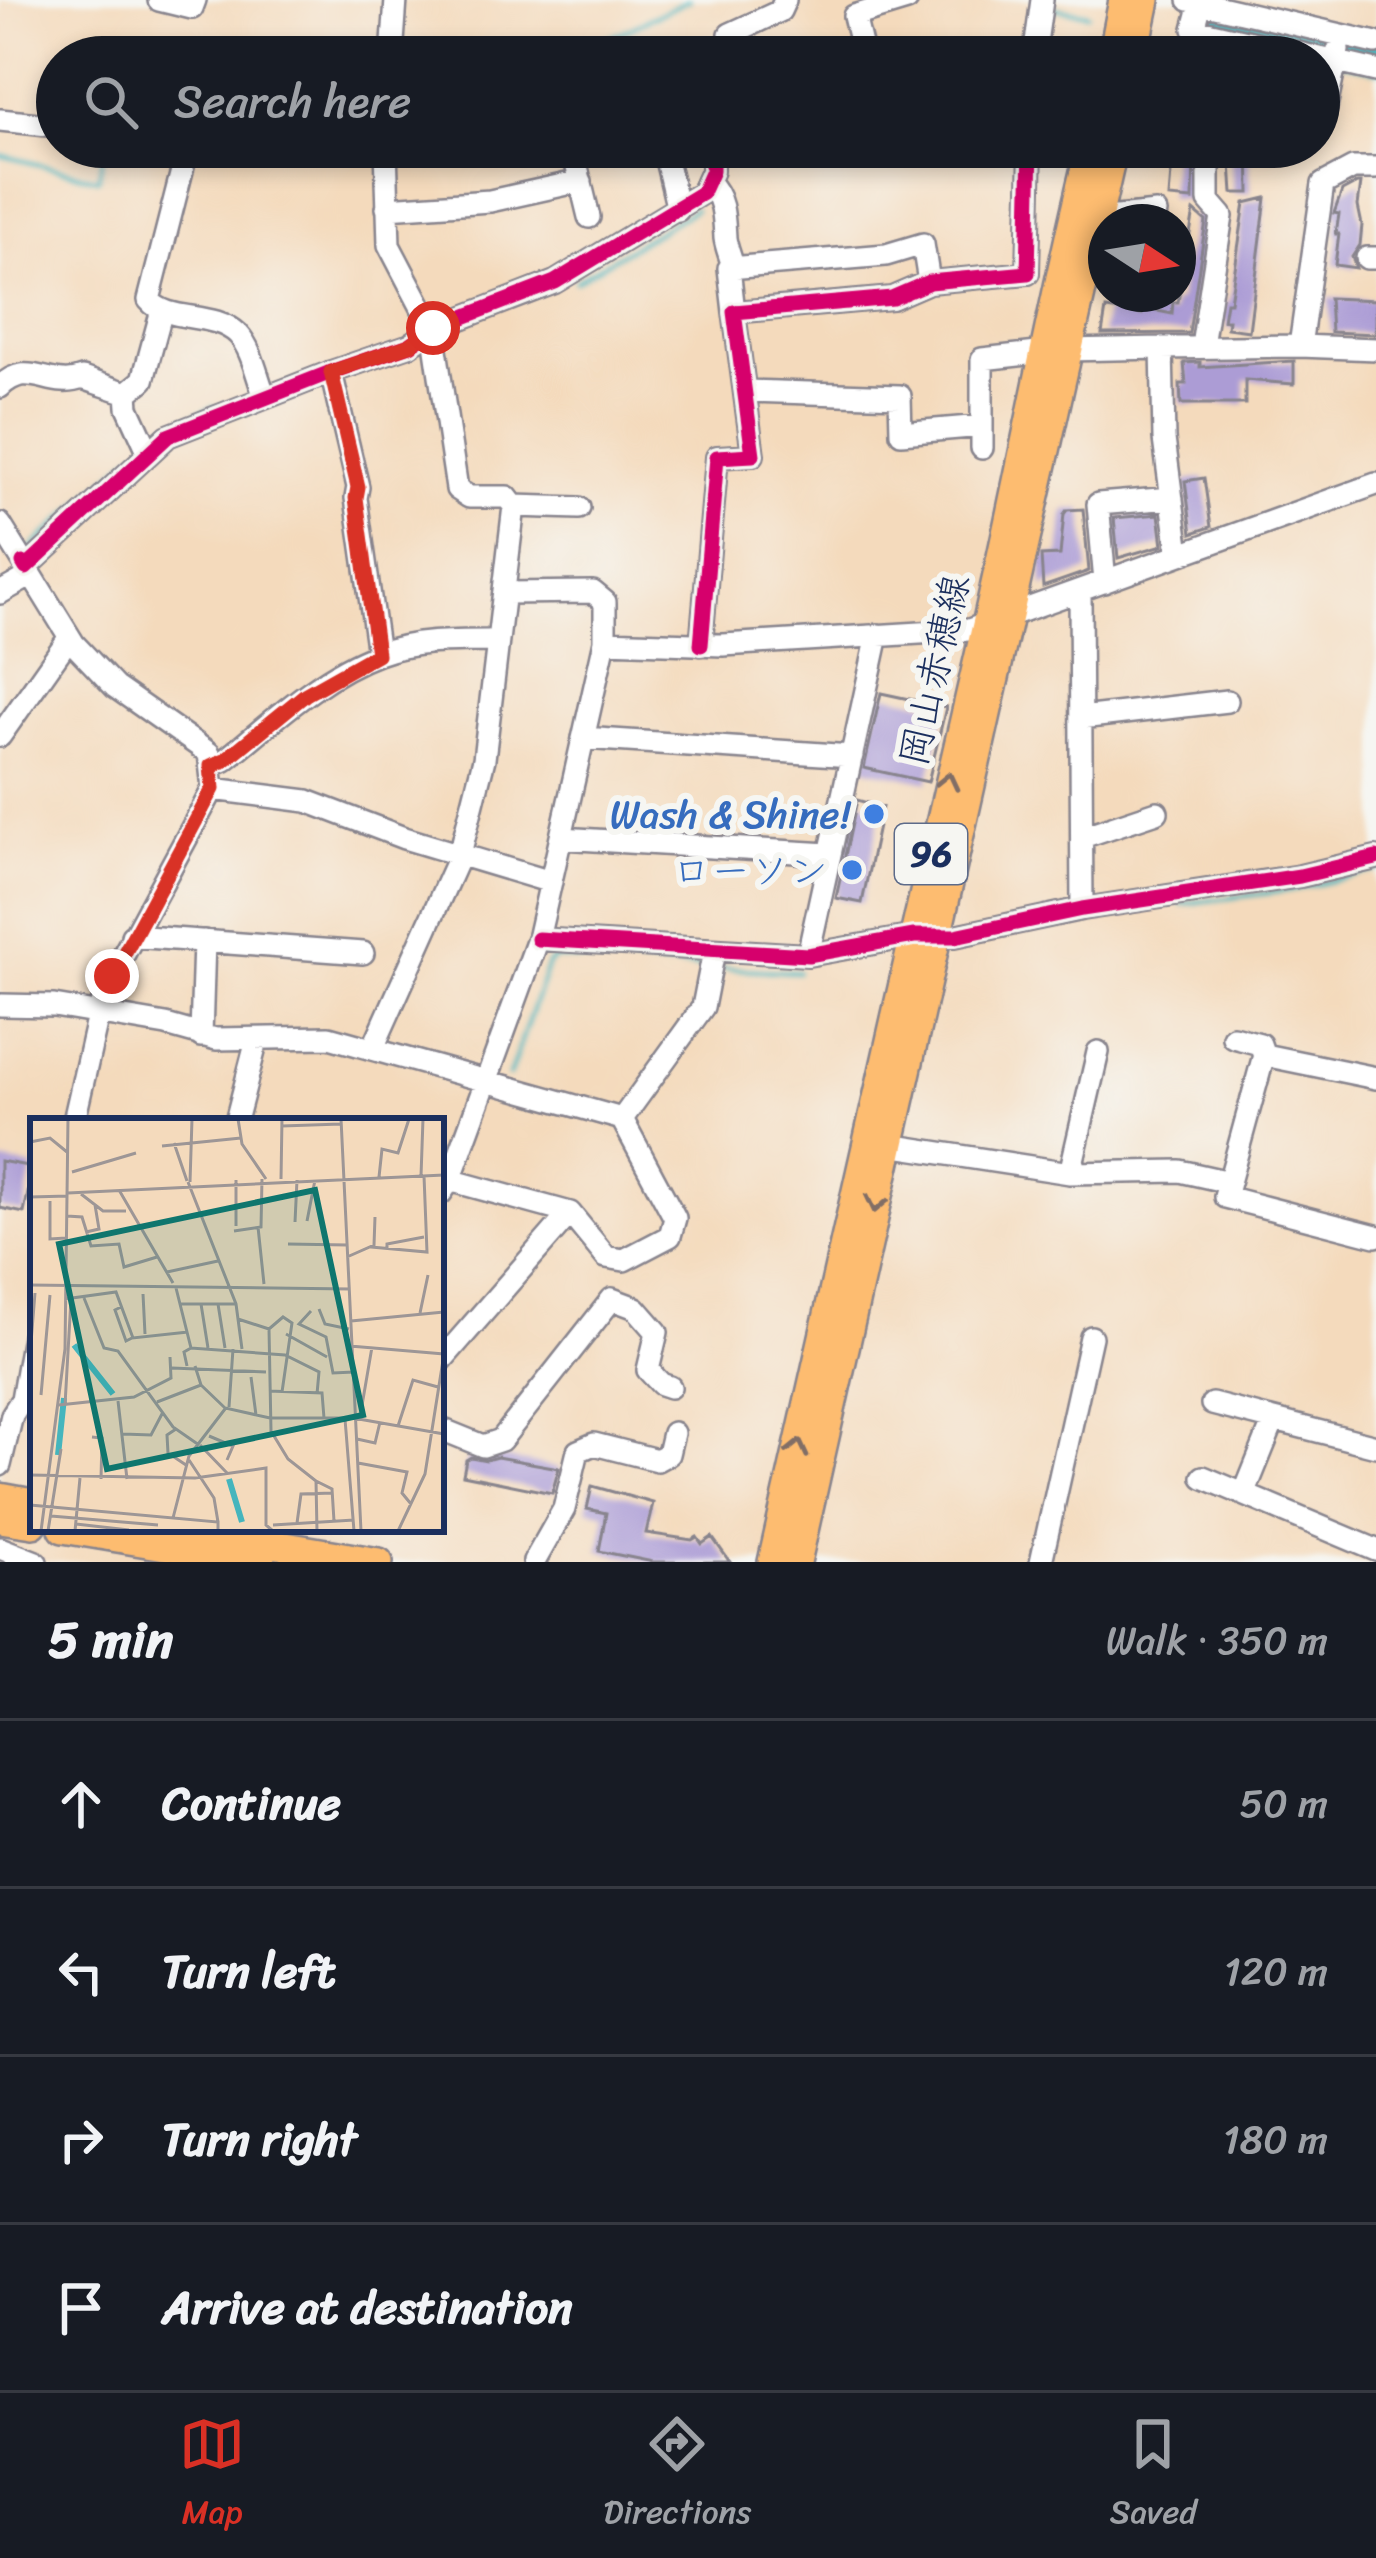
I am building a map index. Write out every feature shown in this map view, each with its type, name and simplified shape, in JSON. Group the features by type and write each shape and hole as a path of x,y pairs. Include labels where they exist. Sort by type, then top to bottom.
{"main road":[{"path":"1116,36 1123,0"},
{"path":"1138,36 1146,0"},
{"name":"岡山赤穂線","path":"772,1562 997,620 1056,351 1086,168"},
{"name":"岡山赤穂線","path":"1101,204 1109,168"},
{"name":"岡山赤穂線","path":"1056,351 1088,248"},
{"name":"岡山赤穂線","path":"797,1562 889,1145 925,936"},
{"path":"0,1497 30,1502"},
{"path":"0,1519 30,1524"},
{"path":"93,1532 380,1562"},
{"path":"197,1532 264,1549"}],"street":[{"path":"158,0 193,8 195,0"},
{"path":"393,36 396,0"},
{"path":"730,34 780,11 784,0"},
{"path":"858,36 854,16 907,0"},
{"path":"1037,36 1042,0"},
{"path":"1194,2 1194,29 1244,36"},
{"path":"1340,49 1376,43"},
{"path":"1340,50 1376,71"},
{"path":"0,120 36,124"},
{"path":"183,168 149,300 162,310 205,318 238,334 263,391"},
{"path":"373,1048 460,854 484,759 514,506 507,496 469,497 458,489 433,328 389,245 387,168"},
{"path":"577,168 589,217"},
{"path":"668,168 679,210"},
{"path":"712,168 712,185 728,225 725,236 733,267"},
{"path":"734,312 892,298 929,282 1028,273 1030,168"},
{"path":"1202,346 1222,216 1209,201 1209,168"},
{"path":"1300,346 1323,184 1353,168 1376,168"},
{"path":"388,208 490,201 580,181"},
{"path":"0,592 146,446 263,391 410,345 433,328 555,283 679,210 712,185"},
{"path":"701,645 717,457 753,455 728,268 886,254 923,244 929,282"},
{"path":"127,393 143,380 162,310"},
{"path":"746,392 900,396 901,433 982,437 982,359 1056,351 1202,346 1376,349"},
{"path":"1162,348 1164,439 1179,553"},
{"path":"331,372 358,487 377,654"},
{"path":"0,387 20,373 70,383 82,378 127,393"},
{"path":"127,393 128,407 146,446"},
{"path":"605,641 701,645 969,630 1376,484"},
{"path":"1105,582 1098,503 1172,498"},
{"path":"514,506 579,508"},
{"path":"0,524 69,638 115,687 209,753 212,777"},
{"path":"1080,591 1082,909"},
{"path":"0,1005 40,1004 166,1025 201,1036 257,1040 329,1036 373,1048 488,1081 622,1119 675,1218 670,1236 623,1260 605,1257 570,1214 444,1183 488,1081 538,939 605,641 605,602 593,592 506,593"},
{"path":"808,956 878,635"},
{"path":"0,736 69,638"},
{"path":"75,1118 98,1015 112,976 212,777 225,760 306,694 377,654 498,640"},
{"path":"1081,718 1227,701"},
{"path":"583,738 852,756"},
{"path":"212,777 307,801 404,838 551,882"},
{"path":"1082,837 1157,812"},
{"path":"561,838 829,854"},
{"path":"538,939 808,956 1300,876 1376,858"},
{"path":"132,936 363,953"},
{"path":"201,1036 205,941"},
{"path":"622,1119 703,1007 714,951"},
{"path":"1233,1037 1260,1044 1264,1055 1225,1197 1376,1236"},
{"path":"238,1118 257,1040"},
{"path":"1070,1173 1098,1052"},
{"path":"1264,1055 1376,1078"},
{"path":"889,1145 1070,1173 1180,1171 1229,1182"},
{"path":"444,1358 570,1214"},
{"path":"444,1430 484,1446 501,1440 613,1299 636,1308 657,1332 648,1370 670,1387"},
{"path":"1041,1562 1091,1337"},
{"path":"1,1454 6,1414 22,1399 30,1353"},
{"path":"1212,1404 1376,1446"},
{"path":"1244,1494 1274,1420"},
{"path":"534,1562 564,1509 578,1451 594,1444 657,1460 668,1454 673,1433"},
{"path":"1203,1477 1376,1550"},
{"path":"0,1548 36,1562"}],"building":[{"path":"1171,168 1194,168 1193,200 1169,198"},
{"path":"1231,168 1249,168 1250,193 1233,193"},
{"path":"1361,183 1362,225 1360,245 1352,257 1356,268 1335,265 1339,214 1334,213 1342,191"},
{"path":"1266,198 1249,331 1227,328 1228,320 1223,320 1245,203"},
{"path":"1196,213 1206,221 1196,287"},
{"path":"1329,298 1376,300 1376,334 1331,332"},
{"path":"1106,312 1192,312 1189,333 1102,334"},
{"path":"1294,361 1294,384 1245,380 1245,404 1181,404 1184,363 1200,362 1200,367"},
{"path":"1204,478 1211,527 1192,533 1185,481"},
{"path":"1083,509 1089,571 1043,587 1041,556 1060,555 1064,514"},
{"path":"1159,514 1163,545 1118,558 1114,518"},
{"path":"881,693 946,707 928,782 864,768"},
{"path":"857,800 882,807 862,903 836,898"},
{"path":"0,1161 30,1166 24,1213 0,1208"},
{"path":"471,1457 559,1468 552,1493 463,1475"},
{"path":"592,1486 653,1503 646,1533 697,1537 702,1544 712,1537 730,1562 653,1562 599,1551 606,1513 587,1509"}],"waterway":[{"path":"613,36 689,0"},
{"path":"1049,7 1089,14"},
{"path":"1213,21 1281,36"},
{"path":"1173,32 1187,35"},
{"path":"1340,49 1376,57"},
{"path":"0,155 36,164"},
{"path":"53,168 98,179 100,168"},
{"path":"576,281 695,209"},
{"path":"159,431 214,407"},
{"path":"26,553 133,455"},
{"path":"1181,904 1293,890 1376,870"},
{"path":"509,1076 548,964 555,958 701,967"},
{"path":"720,968 798,972"}],"cycle path":[{"path":"23,563 26,568 168,436 410,345 433,329 555,282 702,193 712,168"},
{"path":"701,645 717,457 753,455 734,312 892,298 929,282 1028,273 1030,168"},
{"path":"538,939 808,955 914,936 955,936 1082,909 1300,876 1376,858"}],"place":[{"name":"Wash & Shine!","path":"874,814"},
{"name":"ローソン","path":"852,870"}],"route":[{"path":"112,976 213,789 211,766 225,760 306,694 377,654 358,487 331,372 410,345 433,328"}]}
